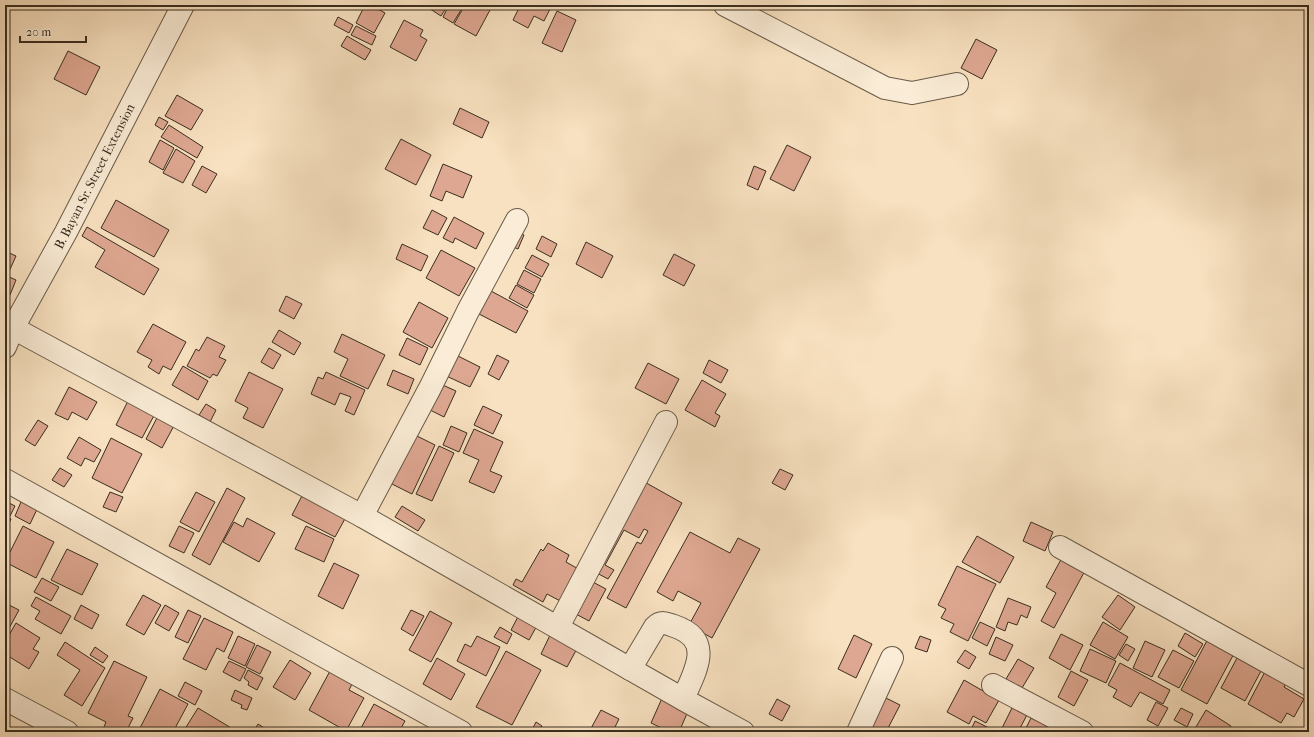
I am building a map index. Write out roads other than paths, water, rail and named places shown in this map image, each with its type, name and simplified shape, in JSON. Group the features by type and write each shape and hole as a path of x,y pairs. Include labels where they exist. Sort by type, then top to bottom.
{"street":[{"name":"B. Bayan Sr. Street Extension","path":"7,340 66,232 183,5"},
{"path":"725,5 885,88 912,93 957,84"},
{"path":"362,516 517,220"},
{"path":"7,340 362,516 743,732"},
{"path":"558,627 666,422"},
{"path":"5,480 439,727 461,732"},
{"path":"1060,547 1309,685"},
{"path":"630,669 655,627 659,624 665,623 685,629 697,641 699,652 698,665 683,699"},
{"path":"858,732 892,658"},
{"path":"993,685 1082,732"},
{"path":"5,698 67,732"}]}
